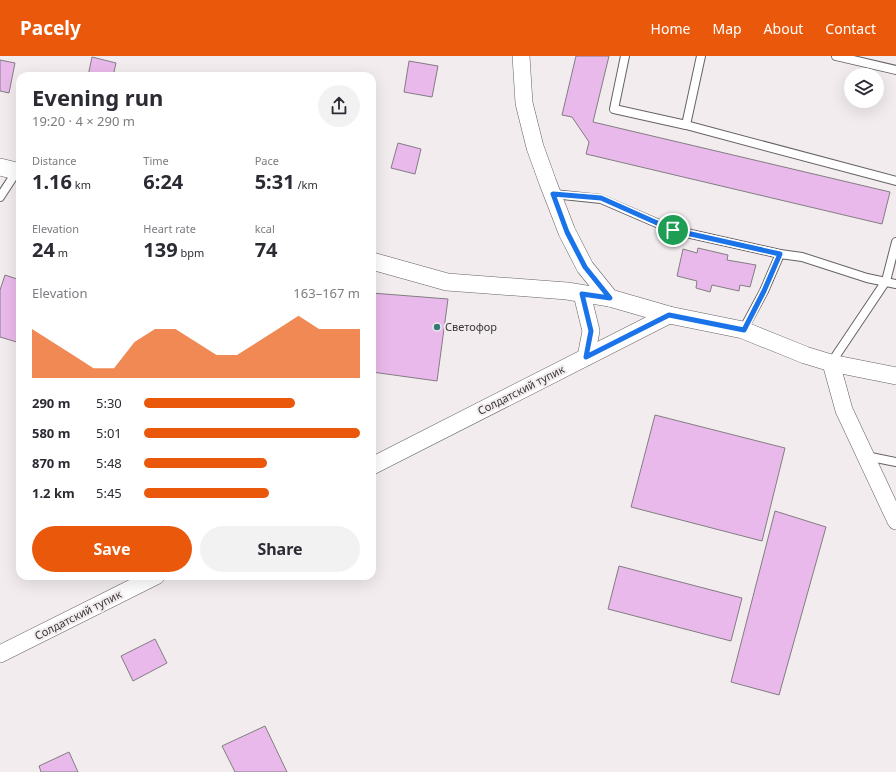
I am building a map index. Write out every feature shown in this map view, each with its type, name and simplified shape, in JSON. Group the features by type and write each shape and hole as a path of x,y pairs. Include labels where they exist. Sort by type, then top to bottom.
{"street":[{"path":"521,56 524,103 535,147 567,232 585,267 610,298"},
{"path":"0,167 16,171"},
{"path":"376,263 447,282 582,294 610,298 669,315 744,330 805,355 831,363 896,376"},
{"path":"582,294 591,331 586,357"},
{"name":"Солдатский тупик","path":"376,464 669,315"},
{"path":"831,363 844,410 896,521"},
{"name":"Солдатский тупик","path":"0,654 148,580"}],"lane":[{"path":"625,56 614,110 686,124 896,181"},
{"path":"686,124 701,56"},
{"path":"836,56 896,70"},
{"path":"0,197 16,174"},
{"path":"553,194 601,198 673,230 780,254 802,257 867,278 896,284"},
{"path":"831,363 886,281 896,242"},
{"path":"744,330 764,291 780,254"},
{"path":"865,456 896,462"}],"building":[{"path":"576,56 609,56 593,122 890,192 882,224 586,154 589,142 572,117 562,115"},
{"path":"92,57 116,63 114,72 89,72"},
{"path":"0,60 15,63 9,93 0,91"},
{"path":"409,61 438,66 432,97 404,92"},
{"path":"398,143 421,149 415,174 391,168"},
{"path":"698,248 728,255 727,260 756,265 750,287 740,285 739,291 712,285 710,292 696,288 697,281 677,276 683,249 697,253"},
{"path":"5,275 16,279 16,342 0,337 0,290"},
{"path":"376,293 448,299 437,381 376,373"},
{"path":"655,415 785,448 762,541 631,507"},
{"path":"775,511 826,527 779,695 731,682"},
{"path":"619,566 742,598 731,641 608,609"},
{"path":"155,639 167,663 133,681 121,656"},
{"path":"265,726 287,772 235,772 222,746"},
{"path":"69,752 78,772 41,772 39,766"}],"place":[{"name":"Светофор","path":"437,327"}],"route":[{"path":"553,194 601,198 673,230 780,254 764,291 744,330 669,315 586,357 591,331 582,294 610,298 585,267 567,232 553,194"}]}
